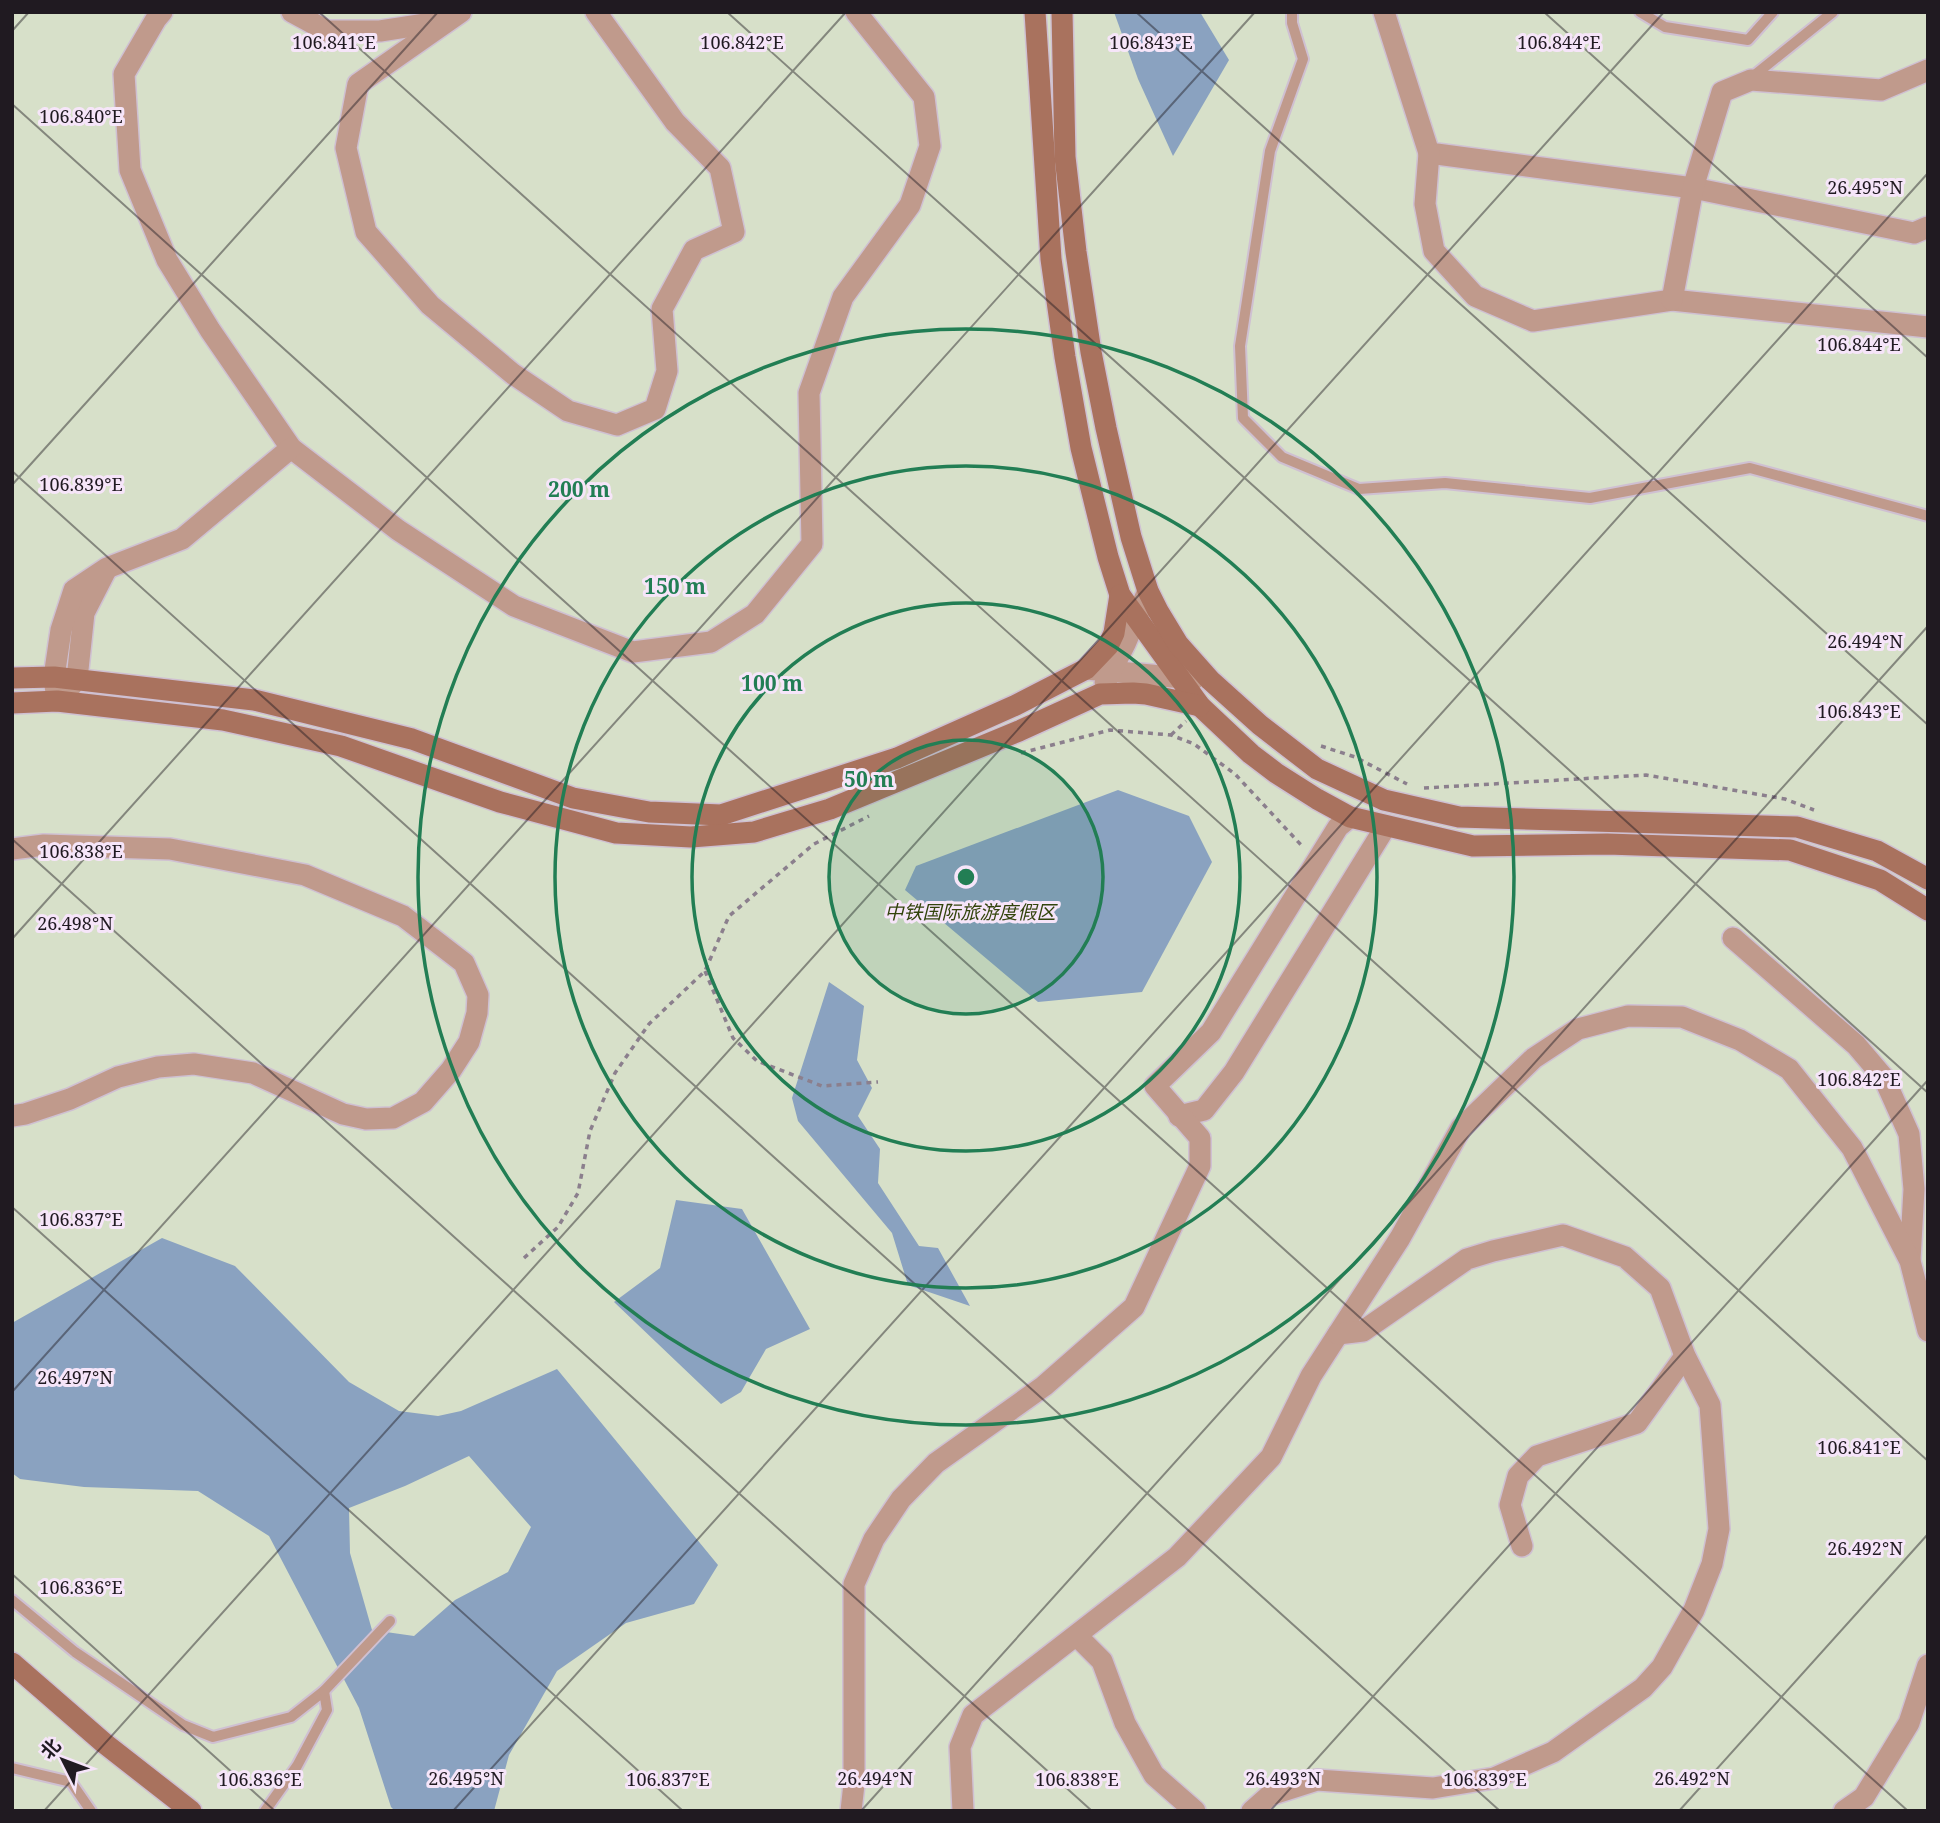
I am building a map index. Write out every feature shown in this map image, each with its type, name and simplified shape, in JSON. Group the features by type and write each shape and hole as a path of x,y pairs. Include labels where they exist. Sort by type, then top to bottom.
{"street":[{"path":"162,12 124,74 130,170 167,260 210,330 291,448 398,530 514,607 633,652 711,642 755,614 812,544 809,393 843,297 910,205 930,146 924,97 856,12"},
{"path":"292,12 327,31 380,32 456,16"},
{"path":"456,16 358,84 346,148 366,232 430,305 513,374 568,411 617,425 655,409 667,371 662,309 694,250 734,232 720,169 675,122 596,12"},
{"path":"1034,12 1051,259 1082,448 1108,557 1120,595 1200,706 1276,774 1350,817 1473,846 1607,844 1790,850 1880,880 1928,910"},
{"path":"1062,12 1065,157 1076,253 1106,428 1131,537 1148,591 1178,644 1210,680 1259,725 1317,769 1384,800 1459,817 1797,828 1877,851 1928,879"},
{"path":"1384,12 1429,153 1424,204 1434,251 1475,296 1534,321 1672,300 1928,327"},
{"path":"1672,300 1693,188 1722,92 1751,80 1881,90 1928,70"},
{"path":"1429,153 1693,188 1914,233 1928,227"},
{"path":"57,701 54,677 61,630 74,590 107,568 182,538 291,448"},
{"path":"57,701 77,679 83,613 107,568"},
{"path":"1100,694 1148,591"},
{"path":"12,678 77,679 254,700 412,739 573,798 649,813 721,815 897,758 1016,705 1086,669 1108,646 1114,633 1120,595"},
{"path":"1086,669 1210,680"},
{"path":"12,703 57,701 236,722 341,746 500,802 617,833 691,837 754,832 830,809 1019,731 1100,694 1146,694 1200,706"},
{"path":"851,1811 855,1784 854,1584 874,1539 901,1499 936,1463 1044,1386 1134,1307 1200,1166 1199,1138 1155,1086 1211,1032 1338,827 1350,817"},
{"path":"1179,1116 1204,1110 1234,1072 1386,826"},
{"path":"12,849 44,845 170,849 305,875 403,916 464,963 478,995 477,1013 469,1042 451,1070 423,1102 393,1118 366,1119 343,1114 253,1073 194,1064 158,1067 118,1077 70,1100 12,1116"},
{"path":"1733,938 1856,1045 1884,1078 1909,1134 1914,1189 1910,1261"},
{"path":"963,1811 960,1747 973,1715 1177,1558 1271,1457 1311,1376 1400,1238 1461,1128 1534,1058 1578,1029 1628,1016 1682,1017 1740,1040 1788,1069 1852,1148 1910,1261 1928,1332"},
{"path":"1252,1811 1270,1795 1317,1780 1433,1788 1494,1778 1553,1752 1643,1688 1662,1667 1693,1610 1712,1564 1720,1529 1710,1405 1685,1356 1660,1288 1625,1257 1563,1235 1467,1259 1363,1331 1338,1334"},
{"path":"1522,1546 1510,1504 1518,1476 1537,1456 1637,1423 1685,1356"},
{"path":"1077,1636 1102,1661 1125,1723 1154,1775 1195,1811"},
{"path":"12,1663 104,1743 191,1811"},
{"path":"1844,1811 1864,1797 1909,1723 1928,1665"}],"lane":[{"path":"1292,12 1292,23 1303,59 1270,151 1240,346 1243,418 1282,457 1359,489 1445,483 1590,498 1750,468 1928,516"},
{"path":"1640,12 1665,27 1748,40 1773,12"},
{"path":"1746,82 1833,12"},
{"path":"12,1600 75,1652 183,1726 213,1738 292,1717 324,1691 390,1621"},
{"path":"265,1811 297,1766 327,1710 324,1691"},
{"path":"12,1768 71,1782 91,1811"}],"path":[{"path":"1171,735 1200,706"},
{"path":"1014,756 1110,730 1171,735 1194,744 1235,774 1317,861"},
{"path":"1312,743 1355,757 1416,788 1646,775 1785,799 1819,812"},
{"path":"524,1258 558,1227 578,1194 590,1131 615,1073 649,1024 705,971 729,916 814,844 875,813"},
{"path":"705,971 733,1038 757,1061 822,1086 878,1082"}],"green space":[{"name":"中铁国际旅游度假区","path":"12,12 1928,12 1928,1811 12,1811"}],"water":[{"path":"1114,12 1200,12 1229,60 1173,156 1138,79"},
{"path":"1118,790 1189,816 1212,862 1142,992 1038,1002 905,890 916,866"},
{"path":"829,982 864,1006 857,1060 872,1088 858,1116 880,1149 878,1183 919,1246 938,1248 970,1306 908,1285 892,1233 798,1121 792,1098"},
{"path":"676,1200 742,1209 810,1329 766,1349 741,1392 721,1404 614,1302 660,1268"},
{"path":"162,1238 235,1266 349,1382 399,1411 438,1416 461,1411 557,1369 718,1565 694,1604 626,1623 557,1671 509,1755 494,1811 395,1811 391,1807 359,1708 269,1536 198,1491 84,1487 20,1479 12,1473 12,1323","holes":["469,1456 531,1527 508,1572 455,1600 414,1636 372,1630 350,1553 349,1508"]}]}
